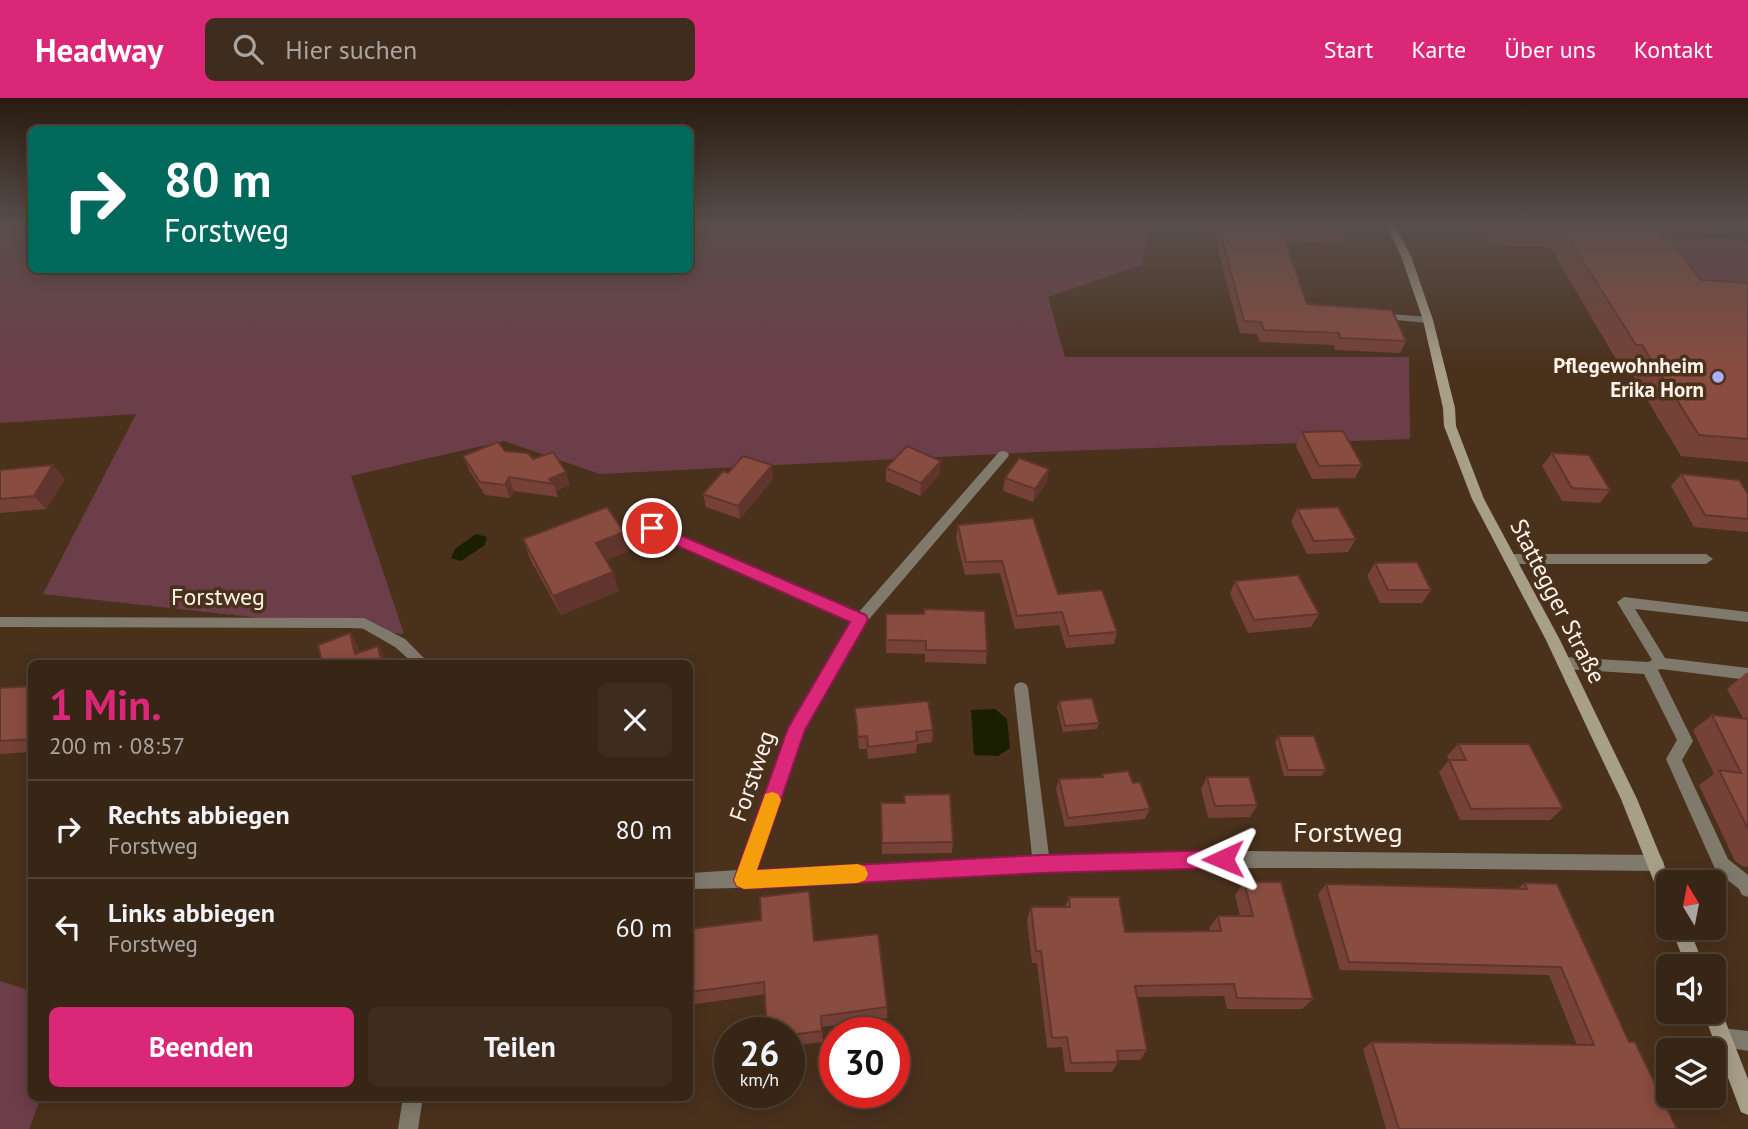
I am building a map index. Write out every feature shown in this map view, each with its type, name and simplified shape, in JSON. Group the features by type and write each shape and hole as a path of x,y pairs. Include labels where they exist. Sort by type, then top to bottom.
{"main road":[{"name":"Stattegger Straße","path":"1412,272 1429,320 1449,408 1450,426 1478,499 1564,663 1629,799 1658,870"},
{"path":"1717,1024 1722,1038"},
{"path":"1726,1048 1748,1105"}],"street":[{"path":"1364,315 1429,320"},
{"name":"Forstweg","path":"744,880 797,728 860,620 1003,455"},
{"path":"652,528 860,620"},
{"path":"1510,559 1706,559"},
{"path":"1748,617 1624,602 1655,666 1685,741 1674,759 1679,771 1722,865 1745,883 1748,889"},
{"name":"Forstweg","path":"0,622 364,623 400,643 419,660"},
{"path":"1564,663 1655,666 1748,674"},
{"path":"1021,688 1041,864"},
{"name":"Forstweg","path":"693,881 1041,864 1249,859 1655,863"},
{"path":"1726,1038 1748,1041"},
{"path":"408,1129 412,1101"}],"shaded area":[{"path":"0,272 1121,272 1048,297 1065,357 1409,357 1410,439 1037,452 600,474 504,441 351,476 404,634 43,594 136,414 0,423"},
{"path":"1646,272 1748,272 1748,285 1626,279"},
{"path":"476,534 487,537 485,545 461,561 451,558 455,549"},
{"path":"995,709 1007,719 1010,748 998,756 974,755 971,710"},
{"path":"0,981 28,990 28,1101 40,1101 29,1129 0,1129"}],"building":[{"path":"1231,272 1296,272 1307,304 1392,310 1406,341 1340,338 1339,333 1264,330 1261,322 1244,321"},
{"name":"Pflegewohnheim Erika Horn","path":"1590,272 1695,272 1701,280 1748,283 1748,439 1699,435 1642,345 1636,345"},
{"path":"1343,431 1362,465 1319,466 1302,432"},
{"path":"498,442 505,451 528,453 533,459 553,452 566,472 549,479 554,484 509,477 505,485 480,482 463,456"},
{"path":"907,446 941,461 921,483 886,468"},
{"path":"1552,453 1589,455 1610,490 1572,488"},
{"path":"743,456 772,465 738,506 703,494 723,471 728,473"},
{"path":"1019,458 1049,469 1035,489 1005,478"},
{"path":"53,465 34,496 0,499 0,470"},
{"path":"1681,474 1739,480 1748,494 1748,519 1705,515"},
{"path":"607,507 624,532 596,543 613,572 553,596 523,539"},
{"path":"1338,507 1356,539 1314,541 1297,509"},
{"path":"1033,518 1058,594 1102,590 1117,632 1069,636 1062,612 1017,616 1002,561 966,562 958,525"},
{"path":"1417,562 1431,590 1388,590 1375,563"},
{"path":"1298,575 1319,614 1254,620 1235,581"},
{"path":"924,609 985,611 987,651 926,650 926,641 886,640 886,614 924,614"},
{"path":"350,633 355,654 378,646 381,660 321,660 318,645"},
{"path":"28,686 28,739 0,741 0,688"},
{"path":"1092,698 1099,723 1065,726 1059,701"},
{"path":"928,701 933,730 916,732 917,741 868,747 867,736 858,737 855,708"},
{"path":"1712,715 1748,719 1748,829 1719,770 1741,773"},
{"path":"1278,736 1314,736 1326,770 1288,770"},
{"path":"1458,744 1529,744 1563,808 1471,809 1449,760 1466,760"},
{"path":"1128,771 1133,783 1140,782 1150,809 1068,818 1059,779 1103,777 1102,774"},
{"path":"1207,777 1249,777 1257,805 1215,806"},
{"path":"950,794 953,842 882,843 881,803 905,803 904,795"},
{"path":"1244,882 1281,882 1313,999 1237,998 1234,984 1135,986 1147,1050 1117,1051 1118,1062 1071,1063 1067,1037 1052,1038 1041,951 1036,951 1031,907 1070,907 1069,897 1119,897 1125,932 1221,931 1218,916 1253,916"},
{"path":"1524,883 1557,884 1629,1042 1635,1042 1656,1086 1656,1108 1667,1108 1677,1129 1399,1129 1372,1042 1594,1045 1561,967 1349,962 1326,884 1527,889"},
{"path":"809,891 814,941 878,934 887,1007 821,1016 819,1031 805,1033 805,1017 766,1017 764,982 693,992 693,929 761,920 760,897"}],"slow traffic":[{"path":"772,800 744,880 858,874"}],"place":[{"name":"Pflegewohnheim Erika Horn","path":"1718,377"}],"route":[{"path":"652,528 860,620 797,728 744,880 1041,864 1223,859"}]}
